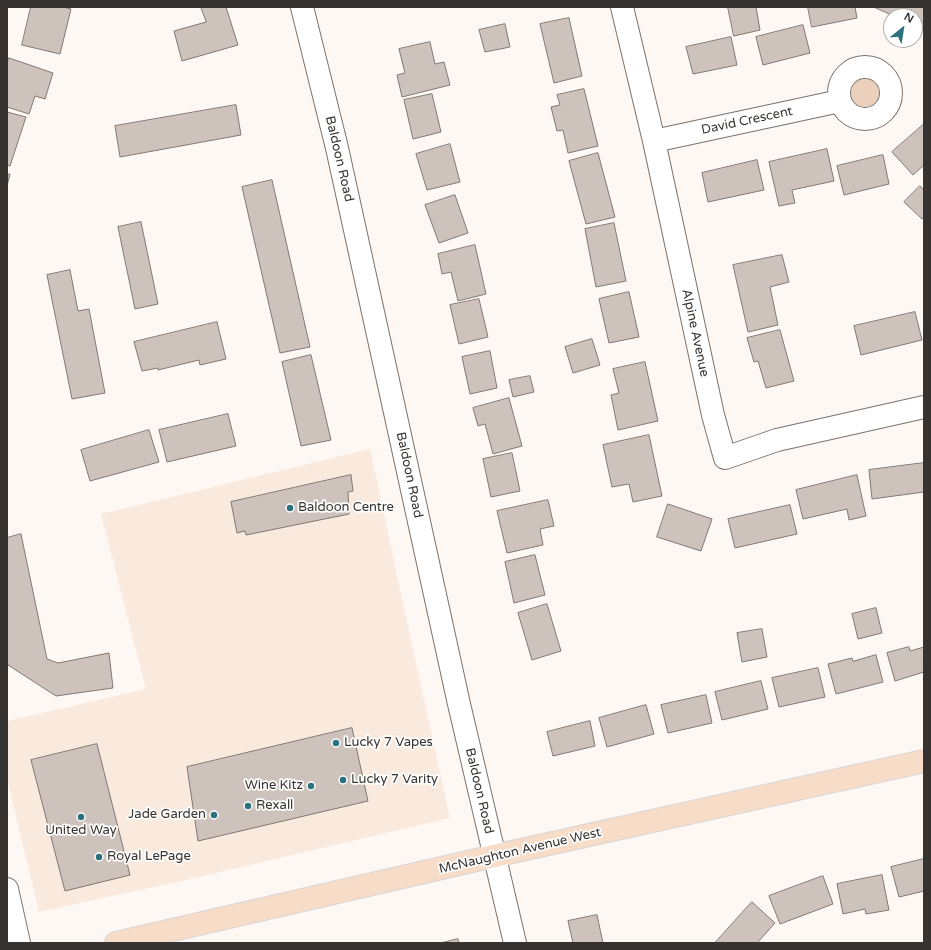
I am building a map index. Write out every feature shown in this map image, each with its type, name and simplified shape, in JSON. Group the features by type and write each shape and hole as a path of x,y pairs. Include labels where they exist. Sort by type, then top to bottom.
{"main road":[{"name":"McNaughton Avenue West","path":"116,943 494,856 924,761"}],"street":[{"name":"Baldoon Road","path":"302,7 337,148 459,704 515,943"},
{"name":"Alpine Avenue","path":"622,7 654,141 713,415 725,458 777,440 924,407"},
{"name":"David Crescent","path":"654,141 840,101"},
{"path":"7,889 19,943"}],"shaded area":[{"path":"865,79 875,83 879,93 875,103 865,107 855,103 851,93 855,83"},
{"path":"370,449 450,818 186,880 39,912 7,779 7,721 146,689 101,514"}],"building":[{"path":"31,7 63,7 71,9 60,54 22,45"},
{"path":"201,7 226,7 238,45 182,61 174,31 206,22"},
{"path":"728,7 756,7 760,30 734,36"},
{"path":"808,7 855,7 857,18 812,27"},
{"path":"874,7 924,7 924,23 923,8 883,8 883,11"},
{"path":"569,18 582,76 554,83 540,24"},
{"path":"505,24 510,47 485,52 479,30"},
{"path":"803,25 810,53 763,65 756,37"},
{"path":"731,37 737,65 693,74 686,47"},
{"path":"430,42 435,64 444,62 450,85 402,97 397,75 405,73 399,49"},
{"path":"9,58 53,73 45,99 35,96 29,114 7,107 7,64"},
{"path":"584,89 598,146 568,153 563,130 557,131 551,107 560,105 557,95"},
{"path":"432,94 441,132 413,139 404,100"},
{"path":"236,105 241,135 120,157 115,126"},
{"path":"7,112 26,117 10,166 7,165"},
{"path":"924,124 924,165 913,175 892,152"},
{"path":"450,144 460,182 427,190 416,154"},
{"path":"827,149 834,181 792,190 795,203 779,206 769,162"},
{"path":"598,153 615,217 586,224 569,161"},
{"path":"883,155 889,184 844,195 837,166"},
{"path":"757,160 764,190 708,202 702,173"},
{"path":"7,174 10,174 7,186"},
{"path":"272,180 310,347 280,353 242,187"},
{"path":"920,186 924,190 924,217 922,219 904,202"},
{"path":"455,195 468,233 439,243 425,205"},
{"path":"141,222 158,304 135,309 118,227"},
{"path":"614,223 626,281 596,287 585,229"},
{"path":"475,245 486,294 458,301 451,272 442,274 438,254"},
{"path":"782,255 789,282 770,287 778,325 748,332 733,265"},
{"path":"70,270 78,311 89,309 105,393 72,399 47,275"},
{"path":"629,292 639,337 609,343 599,299"},
{"path":"479,299 488,337 459,344 450,305"},
{"path":"915,312 922,340 861,355 854,326"},
{"path":"217,322 226,359 200,365 199,360 158,370 158,368 142,371 134,342"},
{"path":"780,330 794,381 766,388 758,361 754,362 747,338"},
{"path":"592,339 600,365 573,373 565,347"},
{"path":"490,351 497,388 470,394 462,357"},
{"path":"311,355 331,440 301,446 282,362"},
{"path":"645,362 658,421 618,430 611,395 619,393 613,369"},
{"path":"530,376 534,392 513,397 509,380"},
{"path":"509,398 522,446 493,454 485,424 478,426 473,408"},
{"path":"228,414 236,446 167,462 159,430"},
{"path":"149,430 159,462 90,481 81,450"},
{"path":"649,435 662,496 633,502 629,484 612,487 603,445"},
{"path":"512,453 520,491 491,497 483,459"},
{"path":"924,463 924,492 872,499 869,470"},
{"name":"Baldoon Centre","path":"351,475 353,491 348,492 349,514 246,535 245,531 237,533 231,502"},
{"path":"857,475 866,516 849,520 847,509 803,519 796,490"},
{"path":"548,500 554,526 540,529 543,545 507,553 497,511"},
{"path":"668,504 712,519 701,551 657,537"},
{"path":"790,505 797,534 735,548 728,519"},
{"path":"21,534 47,659 58,663 109,653 113,688 56,696 8,665 7,538"},
{"path":"535,555 545,595 514,603 505,562"},
{"path":"547,604 561,651 532,660 518,613"},
{"path":"876,608 882,633 858,639 852,614"},
{"path":"762,629 767,657 742,662 737,633"},
{"path":"909,647 910,651 924,647 924,672 895,681 887,653"},
{"path":"876,655 883,682 836,694 828,664 852,658 853,661"},
{"path":"818,668 825,697 779,707 772,678"},
{"path":"761,681 768,709 722,720 715,692"},
{"path":"706,695 712,723 668,733 661,705"},
{"path":"646,705 654,734 607,747 599,718"},
{"path":"590,721 595,746 553,756 547,732"},
{"path":"352,728 368,801 198,841 187,767"},
{"name":"United Way","path":"97,744 130,875 65,891 31,760"},
{"path":"924,859 924,891 899,897 891,867"},
{"path":"882,875 889,910 866,914 865,909 843,914 837,884"},
{"path":"823,876 833,904 780,924 769,896"},
{"path":"752,902 775,923 757,943 715,943"},
{"path":"597,915 603,943 573,943 568,921"},
{"path":"458,939 459,943 441,943"}],"place":[{"name":"Baldoon Centre","path":"290,508"},
{"name":"Lucky 7 Vapes","path":"336,743"},
{"name":"Lucky 7 Varity","path":"343,780"},
{"name":"Wine Kitz","path":"311,786"},
{"name":"Rexall","path":"248,806"},
{"name":"Jade Garden","path":"214,815"},
{"name":"United Way","path":"81,817"},
{"name":"Royal LePage","path":"99,857"}]}
